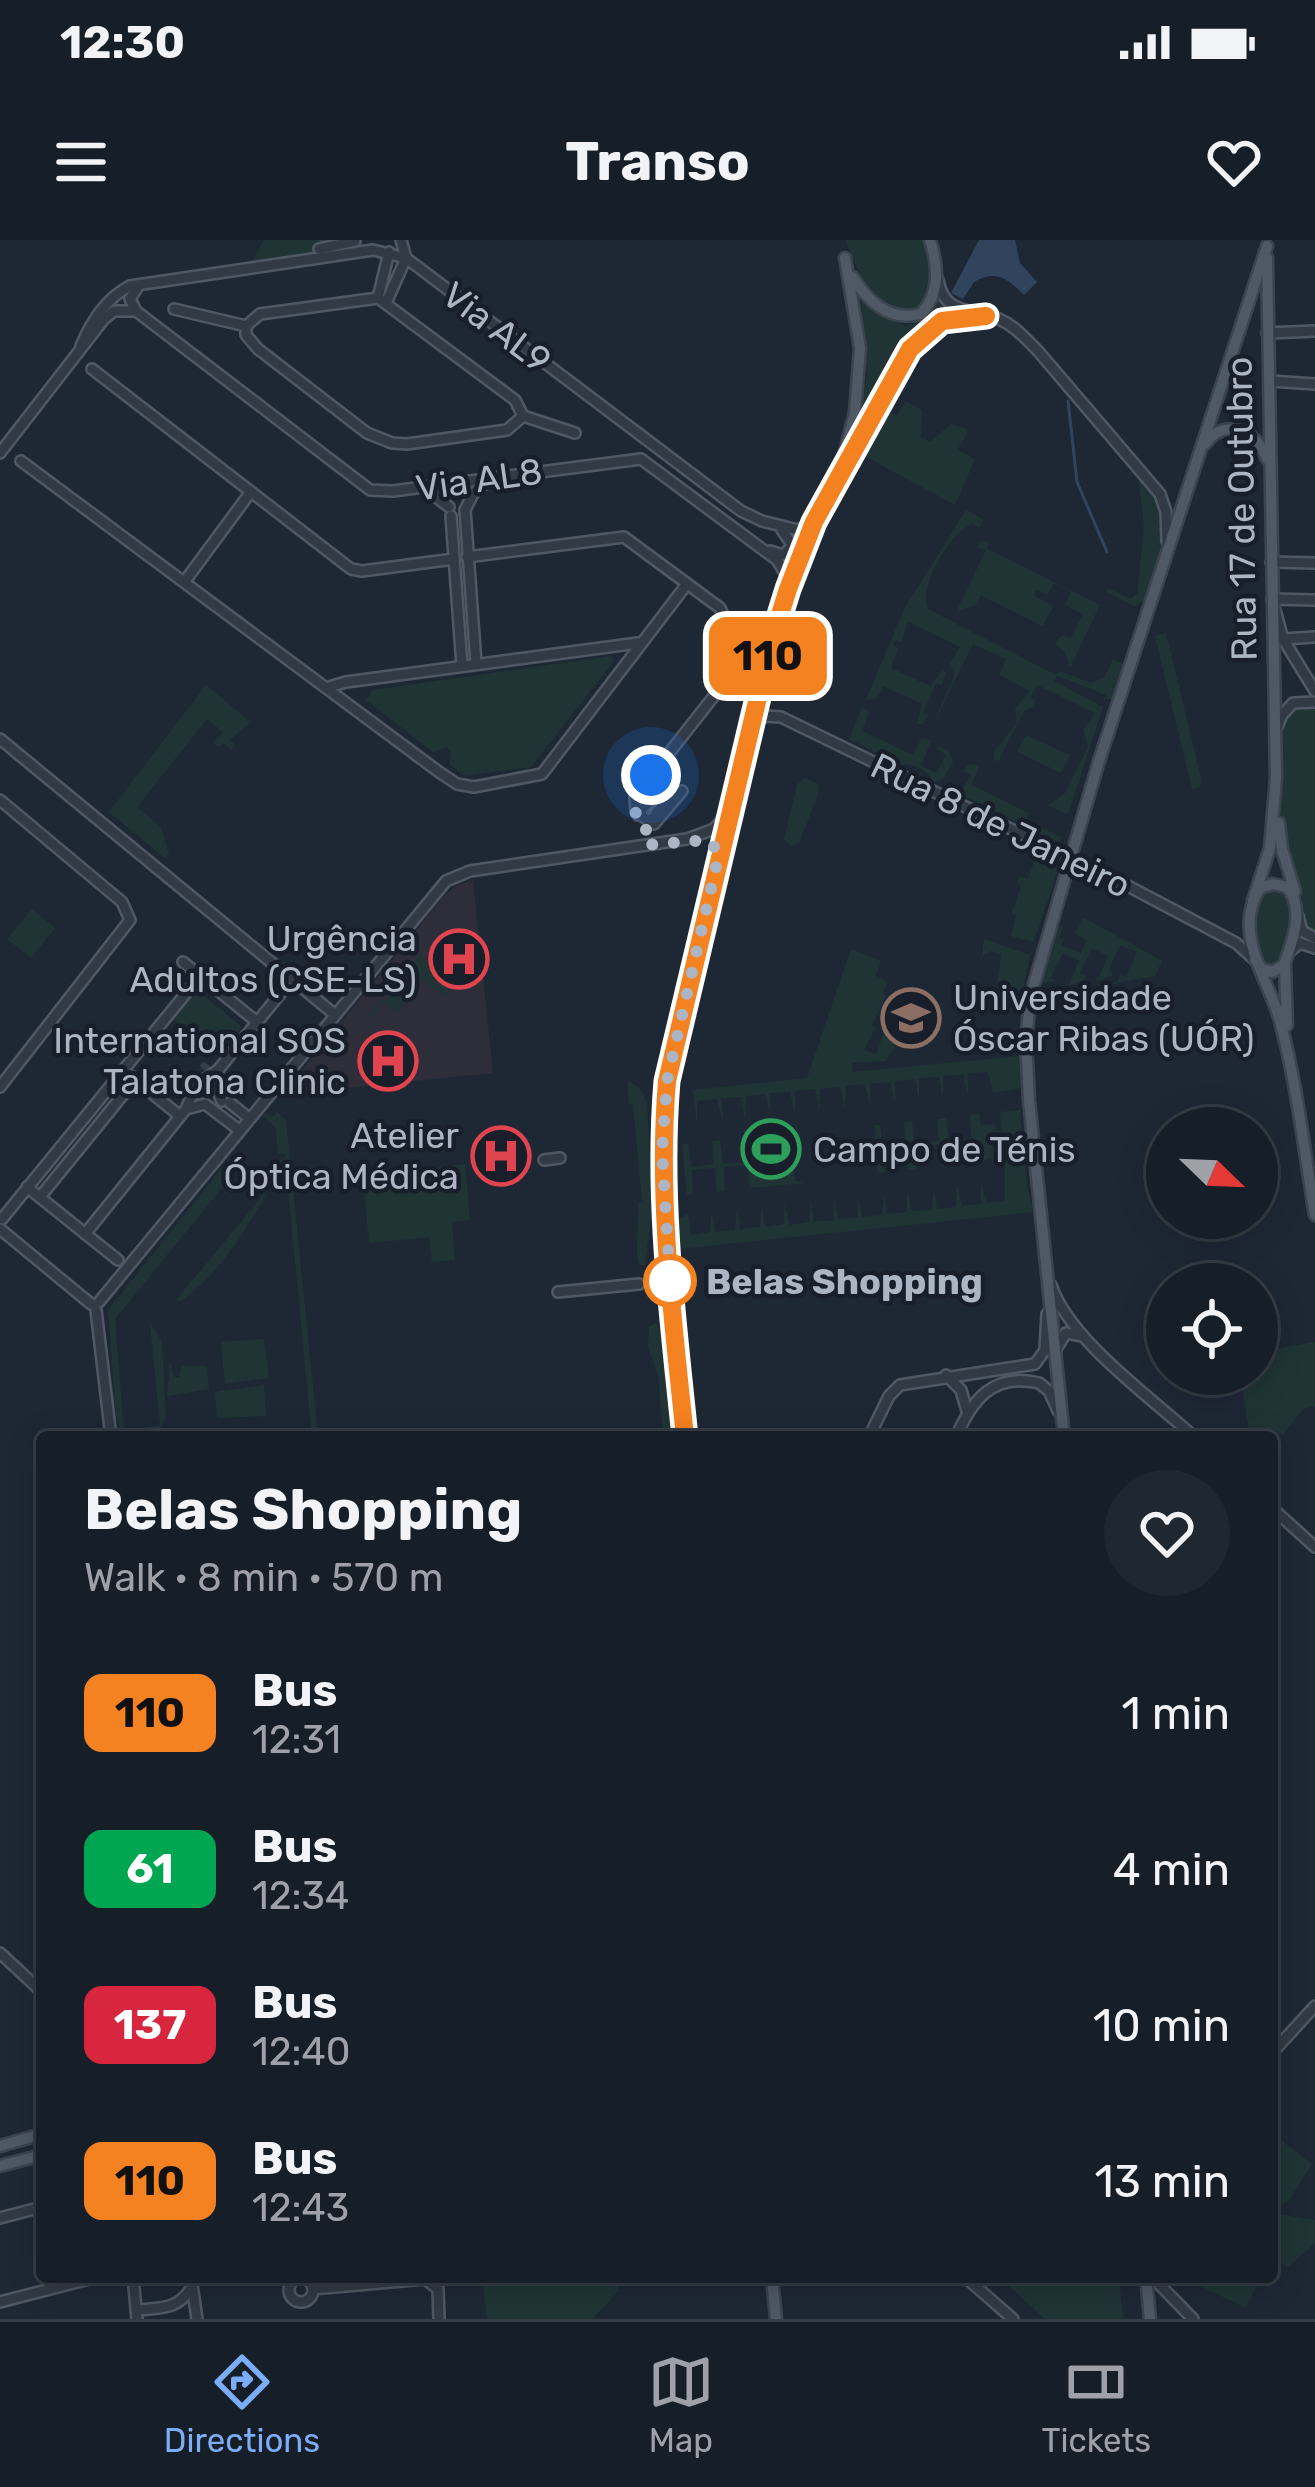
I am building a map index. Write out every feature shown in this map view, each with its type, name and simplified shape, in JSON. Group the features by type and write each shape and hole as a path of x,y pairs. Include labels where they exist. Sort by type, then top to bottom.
{"main road":[{"path":"684,1431 662,1151 674,1042 788,589 843,459 859,384 858,325 843,252 864,293 886,311 899,316 921,314 929,305 936,266 930,240"},
{"path":"1064,1431 1026,1031 1040,952 1268,243"},
{"name":"Rua 17 de Outubro","path":"1268,243 1276,778 1280,840 1297,910"},
{"path":"1196,457 1210,436 1234,428 1263,446 1270,467"},
{"name":"Rua 17 de Outubro","path":"1255,960 1249,930 1270,848 1276,778"},
{"path":"1253,900 1260,888 1280,884 1292,891 1297,910 1283,980 1290,1064"},
{"path":"1255,960 1272,972 1287,957"},
{"path":"1255,960 1276,1008 1290,1064 1315,1215"},
{"path":"0,2146 36,2136"},
{"path":"0,2166 36,2157"},
{"path":"773,2283 776,2319"},
{"path":"1149,2283 1150,2317"}],"street":[{"path":"318,250 354,240 373,250"},
{"path":"382,300 406,258 401,240"},
{"name":"Via AL9","path":"139,285 318,250 373,250 406,258 712,489 750,516 773,524"},
{"path":"382,300 389,252"},
{"path":"936,266 945,301 1018,330 1160,494 1169,532 1162,564"},
{"path":"2,445 80,346 115,311 136,311 130,299 139,285"},
{"path":"80,346 114,296 139,285"},
{"path":"523,416 507,430 392,443 368,433 258,349 246,335 246,326 260,314 382,300 515,400 523,416 574,433"},
{"path":"174,309 246,326"},
{"name":"Via AL8","path":"136,311 364,487 385,492 629,458 650,464"},
{"path":"773,524 798,530 817,517 910,349 942,321 986,316"},
{"path":"1268,333 1315,331"},
{"path":"92,369 356,571 454,559"},
{"path":"1269,381 1315,384"},
{"path":"659,448 647,448 645,458 650,464 760,546 782,567 788,589"},
{"path":"21,461 439,772 474,788 542,774 687,584"},
{"path":"476,664 467,504 481,485 495,477"},
{"path":"421,488 439,496 450,512 462,666"},
{"path":"701,504 715,501 712,489"},
{"path":"185,581 250,493"},
{"path":"760,546 783,555 790,552 790,537 773,524"},
{"path":"467,557 624,537 724,615 730,671 635,797 645,820"},
{"path":"1271,562 1315,563"},
{"path":"456,588 469,586"},
{"path":"1315,600 1272,599 1283,639 1315,691"},
{"path":"1283,639 1315,637"},
{"path":"328,687 639,643"},
{"path":"1276,738 1286,709 1300,700 1315,702"},
{"name":"Rua 8 de Janeiro","path":"748,736 764,716 781,717 1237,943 1255,960"},
{"path":"0,739 334,1014"},
{"path":"645,820 677,793 651,775"},
{"path":"0,800 122,902 130,920 0,1087"},
{"path":"646,845 650,800"},
{"path":"95,1305 446,880 470,871 687,839 714,829 732,804"},
{"path":"687,839 710,842 718,858"},
{"path":"1297,910 1300,927 1315,938"},
{"path":"1287,957 1300,944 1315,948"},
{"path":"183,962 257,1022"},
{"path":"110,1431 95,1305 1,1224 200,976"},
{"path":"85,1234 183,1113 200,1079 219,1068 285,988"},
{"path":"200,1079 219,1068"},
{"path":"219,1068 222,1097"},
{"path":"123,1070 183,1113"},
{"path":"200,1079 245,1123"},
{"path":"200,1079 202,1103"},
{"path":"40,1197 135,1080"},
{"path":"183,1113 222,1097"},
{"path":"202,1103 245,1123"},
{"path":"544,1160 560,1158"},
{"path":"27,1187 118,1260"},
{"path":"1048,1275 1059,1305 1091,1343 1187,1431"},
{"path":"872,1431 900,1384 1036,1364 1045,1349 1048,1275"},
{"path":"557,1292 639,1284"},
{"path":"1056,1349 1062,1335 1070,1332 1091,1343"},
{"path":"946,1375 961,1390 967,1411"},
{"path":"959,1431 978,1395 991,1387 1033,1381 1049,1391 1063,1421"},
{"path":"1278,1513 1315,1547"},
{"path":"0,1953 36,1986"},
{"path":"1278,2046 1315,2006"},
{"path":"0,2218 36,2209"},
{"path":"0,2302 74,2283"},
{"path":"134,2283 137,2314 174,2306 184,2300 191,2283"},
{"path":"191,2283 196,2316"},
{"path":"292,2283 291,2296 302,2302"},
{"path":"308,2283 313,2289"},
{"path":"313,2289 380,2283"},
{"path":"430,2283 438,2289 440,2319"},
{"path":"972,2283 1012,2319"},
{"path":"1155,2283 1189,2316"},
{"path":"302,2302 311,2297 313,2289"},
{"path":"302,2302 304,2319"},
{"path":"1150,2317 1163,2302 1189,2316"},
{"path":"174,2306 175,2319"}],"shaded area":[{"path":"473,880 493,1073 307,1092 293,1081 444,896"}],"green space":[{"path":"264,240 320,240 312,255 253,260"},
{"path":"846,240 925,240 931,287 921,308 903,313 873,292"},
{"path":"861,297 880,315 906,326 930,317 938,302 946,310 911,335 857,435 867,375"},
{"path":"906,401 922,410 921,437 930,442 951,424 966,429 957,450 975,459 955,505 859,453 883,410 897,416"},
{"path":"1138,472 1156,503 1162,533 1147,599 1134,606 1106,592 1108,588 1130,599 1137,594 1144,527"},
{"path":"966,510 984,520 980,528 972,524 964,529 938,560 928,587 928,609 1056,675 1059,671 1091,683 1104,678 1113,659 1123,664 1112,699 1057,676 1054,681 1103,707 1068,814 1048,806 1065,793 1088,747 1083,730 1095,713 1037,685 1032,708 1024,711 999,760 994,761 994,751 1017,723 1015,708 1030,691 999,675 1006,659 973,644 931,729 955,674 949,664 960,647 908,622 901,642 896,640 893,646 898,649 891,668 930,686 943,670 946,673 923,712 928,715 923,724 917,724 922,704 883,686 876,699 866,700 904,609"},
{"path":"982,540 989,543 987,549 1100,605 1070,668 1065,652 1055,643 1062,635 1070,639 1083,614 1065,605 1071,591 1054,583 1047,595 1036,590 1034,596 1053,606 1043,626 981,595 976,605 956,612 986,550 977,547"},
{"path":"1166,633 1201,778 1200,787 1192,789 1155,636"},
{"path":"612,656 614,661 531,767 465,776 449,764 447,747 433,752 366,700 373,690"},
{"path":"206,685 250,722 230,740 231,750 214,743 223,732 207,719 137,807 161,827 169,854 166,859 109,812"},
{"path":"1315,705 1315,932 1303,924 1302,895 1287,860 1281,824 1281,730 1291,708"},
{"path":"862,707 869,712 862,731 913,755 922,737 931,741 921,766 937,773 946,755 938,746 949,751 953,762 942,780 934,782 920,768 901,765 849,739"},
{"path":"1026,735 1070,755 1061,773 1017,752"},
{"path":"975,764 979,767 971,785 1029,813 1026,820 1061,837 1059,843 966,797 962,789 972,775 963,771"},
{"path":"804,778 818,784 819,792 799,843 792,846 784,839 797,785"},
{"path":"1038,851 1059,866 1034,942 1011,936 1016,915 1012,913 1021,886 1019,876 1028,879"},
{"path":"1269,888 1288,892 1291,912 1288,944 1272,968 1263,964 1254,924 1258,904"},
{"path":"32,909 55,928 31,958 7,939"},
{"path":"1083,917 1162,961 1155,976 1111,984 1120,975 1126,977 1137,952 1120,945 1109,969 1113,975 1097,981 1108,956 1092,948 1080,973 1086,976 1084,980 1068,986 1079,961 1063,953 1051,978 1056,981 1041,983 1058,926 1063,928 1061,945 1081,953 1087,940 1075,934"},
{"path":"984,939 1030,955 1018,1011 993,1011 987,1002 995,1001 1001,955 991,951 983,955 981,965"},
{"path":"851,949 881,961 876,975 887,982 886,996 872,1025 876,1027 864,1050 876,1054 887,1024 895,1047 885,1061 852,1063 853,1072 1020,1056 1021,1088 993,1093 988,1072 968,1073 968,1096 963,1074 943,1076 943,1098 939,1077 919,1078 919,1101 915,1079 895,1081 895,1103 890,1082 870,1084 870,1106 865,1084 846,1086 845,1109 840,1087 820,1089 820,1111 815,1089 795,1091 795,1114 790,1092 770,1093 770,1116 766,1094 746,1096 745,1119 741,1097 721,1098 723,1121 717,1099 697,1101 697,1124 693,1090 807,1078"},
{"path":"421,951 422,957 454,983 444,997 410,970 397,986 410,997 398,1013 384,1002 370,1018 368,1016 381,999 385,1001"},
{"path":"197,990 242,1027 217,1057 173,1019"},
{"path":"627,1081 639,1087 647,1101 652,1210 645,1265 639,1265 638,1258 638,1202 642,1201"},
{"path":"1020,1110 1027,1189 1034,1212 678,1249 675,1221 688,1214 691,1235 710,1232 712,1211 715,1232 735,1230 737,1208 740,1229 760,1227 762,1206 765,1227 784,1224 784,1204 790,1225 809,1222 811,1201 814,1222 834,1220 834,1199 838,1219 858,1217 858,1196 862,1217 882,1215 884,1193 887,1214 907,1212 907,1191 912,1211 932,1210 934,1188 937,1209 956,1207 957,1186 962,1206 981,1204 981,1183 986,1203 1005,1201 1005,1161 992,1162 991,1158 975,1164 972,1142 949,1144 951,1166 942,1167 939,1145 915,1147 917,1169 908,1170 906,1148 883,1150 885,1172 878,1173 874,1125 880,1125 883,1146 905,1144 904,1122 912,1121 915,1143 939,1141 937,1119 946,1118 949,1140 971,1138 970,1115 979,1114 981,1125 995,1124 996,1131 1001,1131 1000,1112"},
{"path":"277,1112 286,1120 317,1431 311,1431 288,1188 278,1160 285,1159 285,1154 278,1154 276,1128 263,1116 273,1117"},
{"path":"800,1133 801,1138 791,1139 792,1157 785,1158 792,1160 795,1181 805,1183 750,1188 748,1165 724,1167 725,1191 717,1192 714,1168 692,1170 693,1194 687,1195 682,1144 688,1144 691,1167 714,1164 712,1141 720,1140 723,1164 747,1162 746,1138"},
{"path":"230,1158 236,1163 234,1173 115,1319 126,1431 120,1431 116,1415 108,1310"},
{"path":"465,1164 470,1220 452,1222 455,1260 432,1262 429,1237 369,1243 363,1174"},
{"path":"259,1189 264,1189 265,1196 238,1240 207,1279 180,1302 177,1299 264,1194"},
{"path":"150,1323 162,1342 166,1417 159,1431 133,1429 160,1425"},
{"path":"656,1323 669,1348 678,1422 672,1430 663,1431 658,1375 648,1347 649,1326"},
{"path":"264,1339 269,1378 225,1384 221,1342"},
{"path":"1315,1342 1315,1406 1303,1409 1283,1435 1249,1431 1243,1395 1278,1395 1278,1348"},
{"path":"170,1363 174,1377 179,1377 182,1366 207,1366 209,1389 167,1396"},
{"path":"264,1385 266,1416 217,1418 215,1392"},
{"path":"1278,2138 1312,2164 1288,2202 1278,2204"},
{"path":"1278,2214 1315,2220 1315,2243 1288,2267 1278,2261"},
{"path":"483,2283 617,2283 619,2291 592,2319 487,2319"},
{"path":"1006,2283 1120,2283 1123,2319 1045,2319"},
{"path":"1194,2283 1258,2283 1246,2308"}],"water":[{"path":"979,240 1015,240 1020,263 1037,282 1024,295 1007,280 989,276 974,282 963,299 951,293"}],"waterway":[{"path":"1068,401 1077,482 1107,552"}],"tunnel":[{"path":"203,1069 207,1064"}],"bus line":[{"name":"110","path":"684,1431 664,1200 667,1081 770,647 814,522 910,349 942,321 986,316"}],"place":[{"name":"Urgência Adultos (CSE-LS)","path":"459,959"},
{"name":"Universidade Óscar Ribas (UÓR)","path":"911,1018"},
{"name":"International SOS Talatona Clinic","path":"388,1061"},
{"name":"Campo de Ténis","path":"771,1149"},
{"name":"Atelier Óptica Médica","path":"501,1156"},
{"name":"Belas Shopping","path":"670,1281"}],"route":[{"path":"651,775 634,801 635,812 646,822 646,845 706,840 713,844 718,858 667,1081 662,1151 670,1281"}]}
